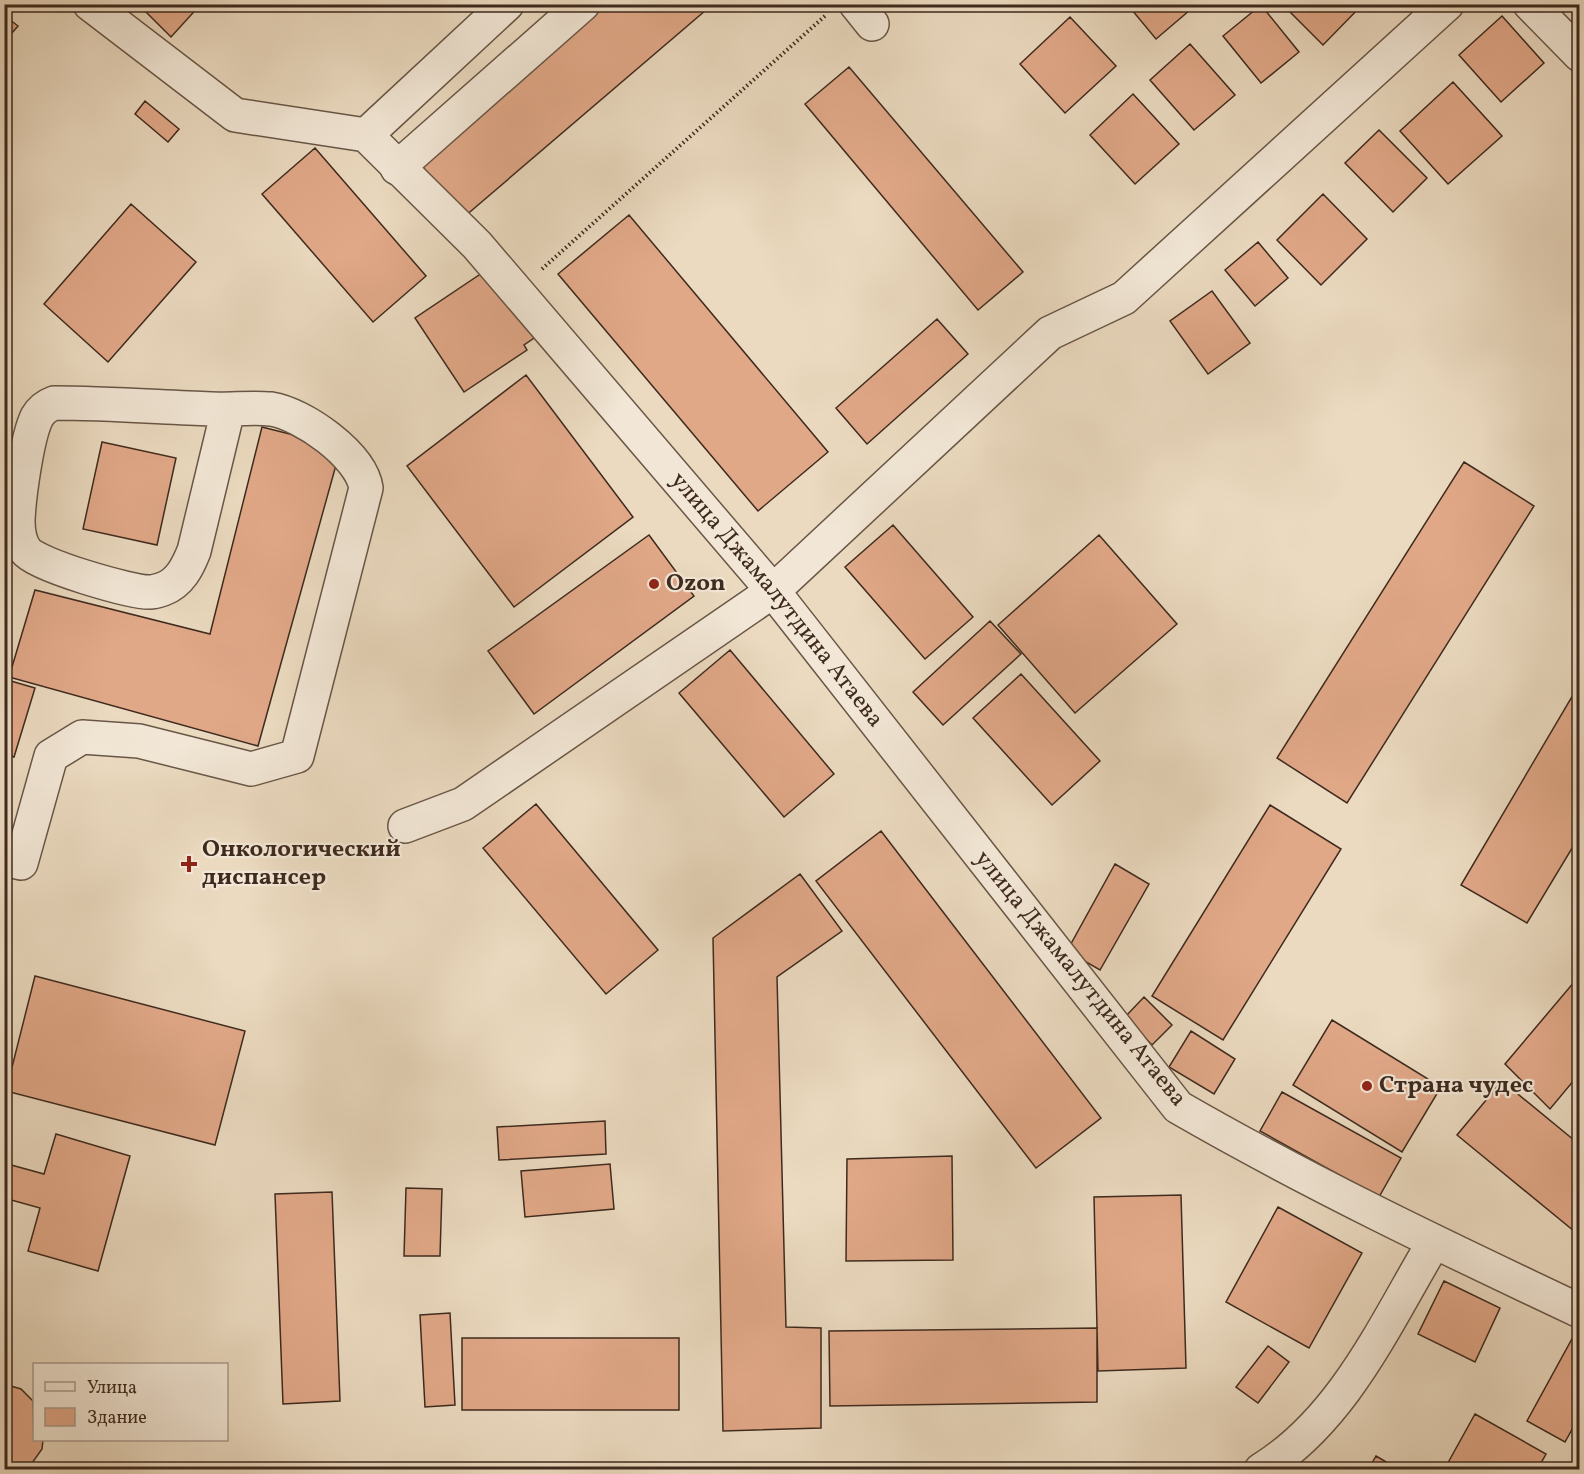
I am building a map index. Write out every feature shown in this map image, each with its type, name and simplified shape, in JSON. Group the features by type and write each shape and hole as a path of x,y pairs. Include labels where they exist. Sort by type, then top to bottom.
{"street":[{"path":"90,4 235,115 366,135 507,4"},
{"path":"397,168 583,4"},
{"path":"405,826 463,804 773,591 1050,333 1124,298 1447,4"},
{"path":"1530,4 1580,55"},
{"name":"улица Джамалутдина Атаева","path":"366,135 477,245 773,591 1178,1107 1235,1140 1434,1242 1580,1311"},
{"path":"4,859 21,863 51,756 63,746 82,737 139,741 251,770 297,756 366,488 364,477 341,447 309,425 272,409 228,410 67,403 45,406 38,416 31,435 18,521 20,537 26,551 39,561 55,568 149,592 166,588 188,566 194,550 228,410"},
{"path":"1261,1470 1309,1431 1346,1389 1434,1242"}],"path":[{"path":"517,292 852,14"}],"building":[{"path":"138,4 201,4 171,37"},
{"path":"607,4 713,4 464,217 420,165"},
{"path":"1127,4 1197,4 1156,39"},
{"path":"1282,4 1363,4 1323,45"},
{"path":"1261,5 1299,52 1261,83 1223,36"},
{"path":"4,15 18,26 4,42"},
{"path":"1502,16 1544,63 1501,102 1459,55"},
{"path":"1070,17 1116,66 1065,113 1020,64"},
{"path":"1190,44 1235,95 1194,130 1150,80"},
{"path":"849,67 1023,272 978,310 805,104"},
{"path":"1453,82 1502,136 1448,184 1400,131"},
{"path":"1133,94 1179,144 1135,184 1090,135"},
{"path":"145,101 179,129 168,142 135,114"},
{"path":"1379,130 1427,178 1393,212 1345,163"},
{"path":"315,148 426,276 373,322 262,194"},
{"path":"1323,194 1367,239 1321,285 1277,240"},
{"path":"131,204 196,262 108,362 44,304"},
{"path":"629,215 828,452 758,511 558,274"},
{"path":"1258,242 1288,278 1255,306 1225,270"},
{"path":"491,267 537,336 524,345 527,350 464,392 415,318"},
{"path":"1212,291 1250,343 1208,374 1170,321"},
{"path":"937,319 968,354 867,444 836,408"},
{"path":"526,375 633,517 514,607 407,466"},
{"path":"262,427 341,447 258,746 9,677 35,590 210,634"},
{"path":"102,442 176,458 157,545 83,529"},
{"path":"1464,462 1534,506 1347,803 1277,758"},
{"path":"893,525 973,617 925,659 845,567"},
{"path":"649,535 694,596 534,714 488,651"},
{"path":"1099,535 1177,624 1075,713 998,625"},
{"path":"990,621 1021,654 943,725 913,692"},
{"path":"730,650 834,774 784,817 679,693"},
{"path":"1021,674 1100,761 1052,805 973,718"},
{"path":"4,679 35,688 14,757 4,754"},
{"path":"1580,683 1580,835 1527,923 1461,885"},
{"path":"536,804 658,950 606,994 483,848"},
{"path":"1270,805 1341,849 1223,1040 1152,996"},
{"path":"881,831 1101,1118 1036,1168 816,881"},
{"path":"1115,864 1149,884 1100,970 1067,951"},
{"path":"800,874 842,931 777,977 786,1327 821,1328 821,1428 723,1431 713,938"},
{"path":"1580,975 1580,1073 1550,1109 1505,1064"},
{"path":"35,976 245,1031 215,1145 6,1091"},
{"path":"1144,997 1172,1025 1152,1045 1125,1017"},
{"name":"Страна чудес","path":"1332,1020 1441,1087 1402,1152 1293,1085"},
{"path":"1191,1031 1235,1059 1214,1094 1169,1067"},
{"path":"1502,1081 1580,1145 1580,1236 1457,1135"},
{"path":"1282,1092 1401,1158 1379,1197 1260,1131"},
{"path":"605,1121 606,1154 499,1160 497,1127"},
{"path":"56,1134 130,1156 98,1271 28,1251 40,1208 4,1198 4,1163 44,1174"},
{"path":"952,1156 953,1260 846,1261 847,1159"},
{"path":"610,1164 614,1209 525,1217 521,1171"},
{"path":"406,1188 442,1189 440,1256 404,1256"},
{"path":"332,1192 340,1401 283,1404 275,1194"},
{"path":"1181,1195 1186,1368 1098,1371 1094,1197"},
{"path":"1278,1207 1362,1253 1309,1348 1226,1302"},
{"path":"1444,1281 1500,1308 1475,1362 1418,1334"},
{"path":"450,1313 455,1405 425,1407 420,1315"},
{"path":"1097,1328 1097,1402 830,1406 829,1331"},
{"path":"1573,1337 1580,1340 1580,1415 1565,1442 1527,1421"},
{"path":"462,1338 679,1338 679,1410 462,1410"},
{"path":"1268,1346 1289,1362 1258,1403 1236,1387"},
{"path":"4,1384 21,1389 33,1401 33,1441 43,1441 42,1449 30,1466 23,1470 4,1470"},
{"path":"1475,1414 1546,1454 1537,1470 1444,1470"},
{"path":"1376,1456 1400,1470 1368,1470"}],"place":[{"name":"Ozon","path":"654,584"},
{"name":"Онкологический диспансер","path":"189,864"},
{"name":"Страна чудес","path":"1367,1086"}]}
